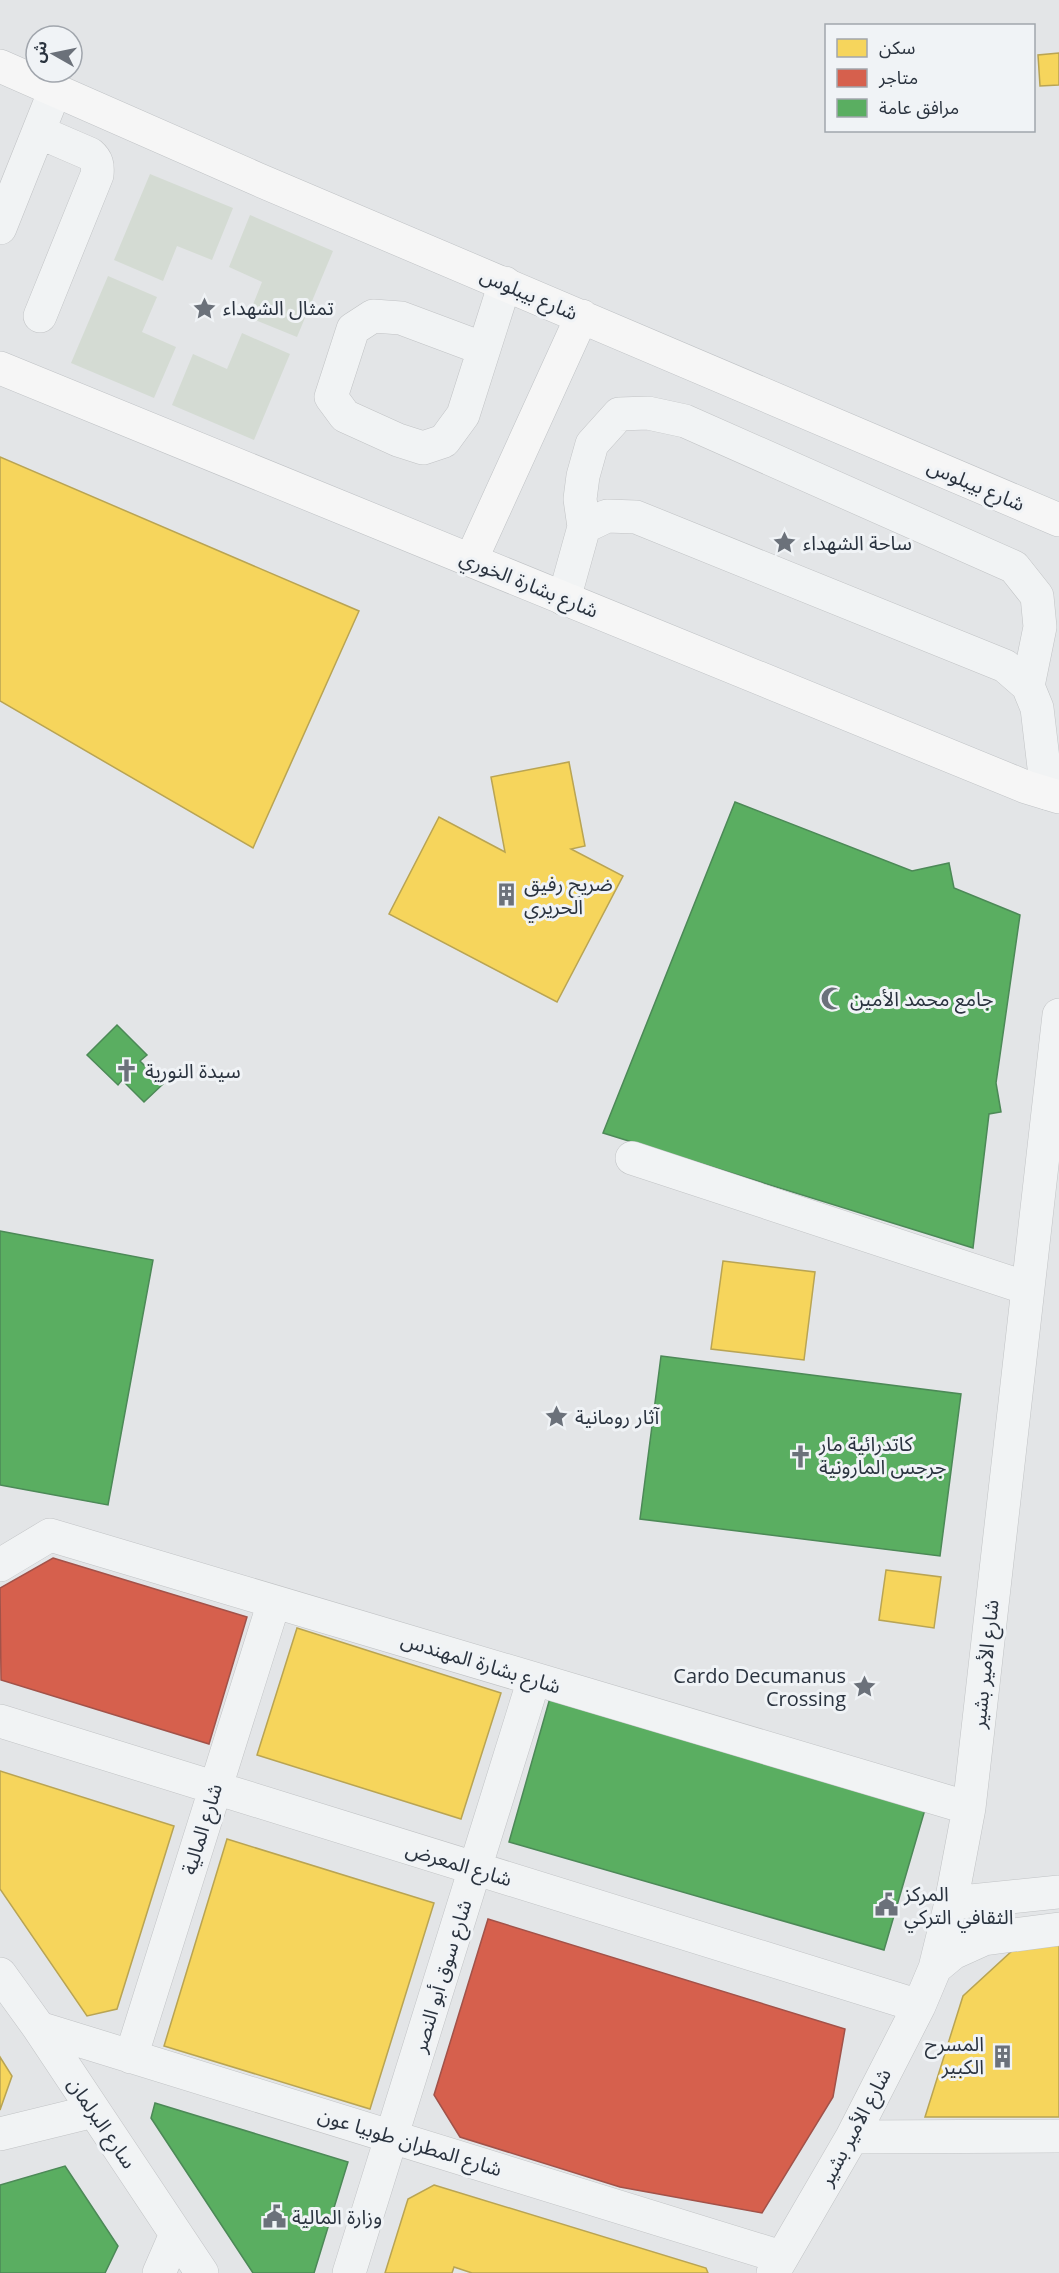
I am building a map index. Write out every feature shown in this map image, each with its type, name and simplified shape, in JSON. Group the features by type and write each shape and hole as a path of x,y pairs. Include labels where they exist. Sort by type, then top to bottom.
{"main road":[{"name":"شارع بيبلوس","path":"0,66 257,179 1059,520"},
{"path":"471,560 582,316"},
{"name":"شارع بشارة الخوري","path":"0,368 1026,787 1053,795"}],"street":[{"path":"0,228 55,90"},
{"path":"39,132 90,154 98,166 97,175 40,316"},
{"path":"484,350 401,318 373,315 352,329 331,397 345,416 423,448 444,441 463,416 484,350 505,284"},
{"path":"564,598 584,527 580,499 583,476 592,444 619,414 648,413 685,421 1014,567 1037,596 1040,627 1028,686"},
{"path":"584,527 607,516 636,517 1005,666 1028,686 1037,708 1053,795"},
{"name":"شارع الأمير بشير","path":"777,2265 852,2137 919,2006 935,1968 951,1903 969,1808 1027,1288 1049,1179 1059,1015"},
{"path":"632,1158 1027,1288"},
{"name":"شارع بشارة المهندس","path":"0,1565 50,1535 969,1808"},
{"name":"شارع المالية","path":"131,2056 274,1602"},
{"name":"شارع سوق أبو النصر","path":"349,2273 534,1679"},
{"name":"شارع المعرض","path":"0,1721 919,2006"},
{"path":"951,1903 1059,1892"},
{"path":"935,1968 953,1953 984,1939 1059,1929"},
{"name":"سارع البرلمان","path":"0,1974 39,2028 202,2273"},
{"name":"شارع المطران طوبيا عون","path":"39,2028 392,2136 777,2265"},
{"path":"0,2134 94,2111"},
{"path":"852,2137 1059,2136"},
{"path":"159,2273 176,2234"}],"shaded area":[{"path":"150,174 233,208 212,260 177,246 163,281 114,260"},
{"path":"250,215 333,251 297,337 248,317 262,282 229,267"},
{"path":"108,276 157,297 142,332 176,347 154,398 71,363"},
{"path":"242,333 290,354 254,440 172,405 193,354 227,369"}],"building: سكن":[{"path":"1059,53 1059,85 1040,86 1038,55"},
{"path":"0,457 359,611 253,848 0,701"},
{"name":"ضريح رفيق الحريري","path":"569,762 585,846 571,849 623,876 557,1002 389,914 439,817 505,852 491,777"},
{"path":"723,1261 815,1272 804,1360 711,1349"},
{"path":"886,1570 941,1577 934,1628 879,1620"},
{"path":"297,1628 501,1693 461,1819 257,1755"},
{"path":"0,1771 174,1826 117,2009 87,2016 0,1889"},
{"path":"227,1839 434,1903 370,2109 164,2046"},
{"name":"المسرح الكبير","path":"1059,1945 1059,2117 925,2117 963,1996 1013,1950"},
{"path":"0,2057 12,2076 0,2110"},
{"path":"434,2185 706,2268 708,2273 472,2273 454,2267 452,2273 385,2273 408,2199"}],"building: متاجر":[{"path":"53,1558 247,1617 209,1744 1,1680 0,1588"},
{"path":"488,1919 845,2029 833,2097 762,2213 620,2187 460,2137 434,2095"}],"building: مرافق عامة":[{"name":"جامع محمد الأمين","path":"735,802 912,871 949,863 954,888 1020,915 996,1083 1001,1112 989,1114 973,1248 603,1133"},
{"name":"سيدة النورية","path":"117,1025 147,1055 140,1061 163,1084 144,1102 122,1080 118,1085 87,1055"},
{"path":"0,1231 153,1260 108,1505 0,1485"},
{"name":"كاتدرائية مار جرجس المارونية","path":"661,1356 961,1394 940,1556 640,1519"},
{"path":"550,1698 926,1806 884,1950 509,1842"},
{"name":"وزارة المالية","path":"155,2103 348,2162 314,2273 253,2273 151,2118"},
{"path":"65,2166 118,2246 105,2273 0,2273 0,2185"}],"place":[{"name":"تمثال الشهداء","path":"205,308"},
{"name":"ساحة الشهداء","path":"785,543"},
{"name":"ضريح رفيق الحريري","path":"506,895"},
{"name":"جامع محمد الأمين","path":"832,999"},
{"name":"سيدة النورية","path":"127,1071"},
{"name":"آثار رومانية","path":"557,1417"},
{"name":"كاتدرائية مار جرجس المارونية","path":"801,1456"},
{"name":"Cardo Decumanus Crossing","path":"864,1687"},
{"name":"المركز الثقافي التركي","path":"886,1905"},
{"name":"المسرح الكبير","path":"1002,2056"},
{"name":"وزارة المالية","path":"274,2217"}]}
